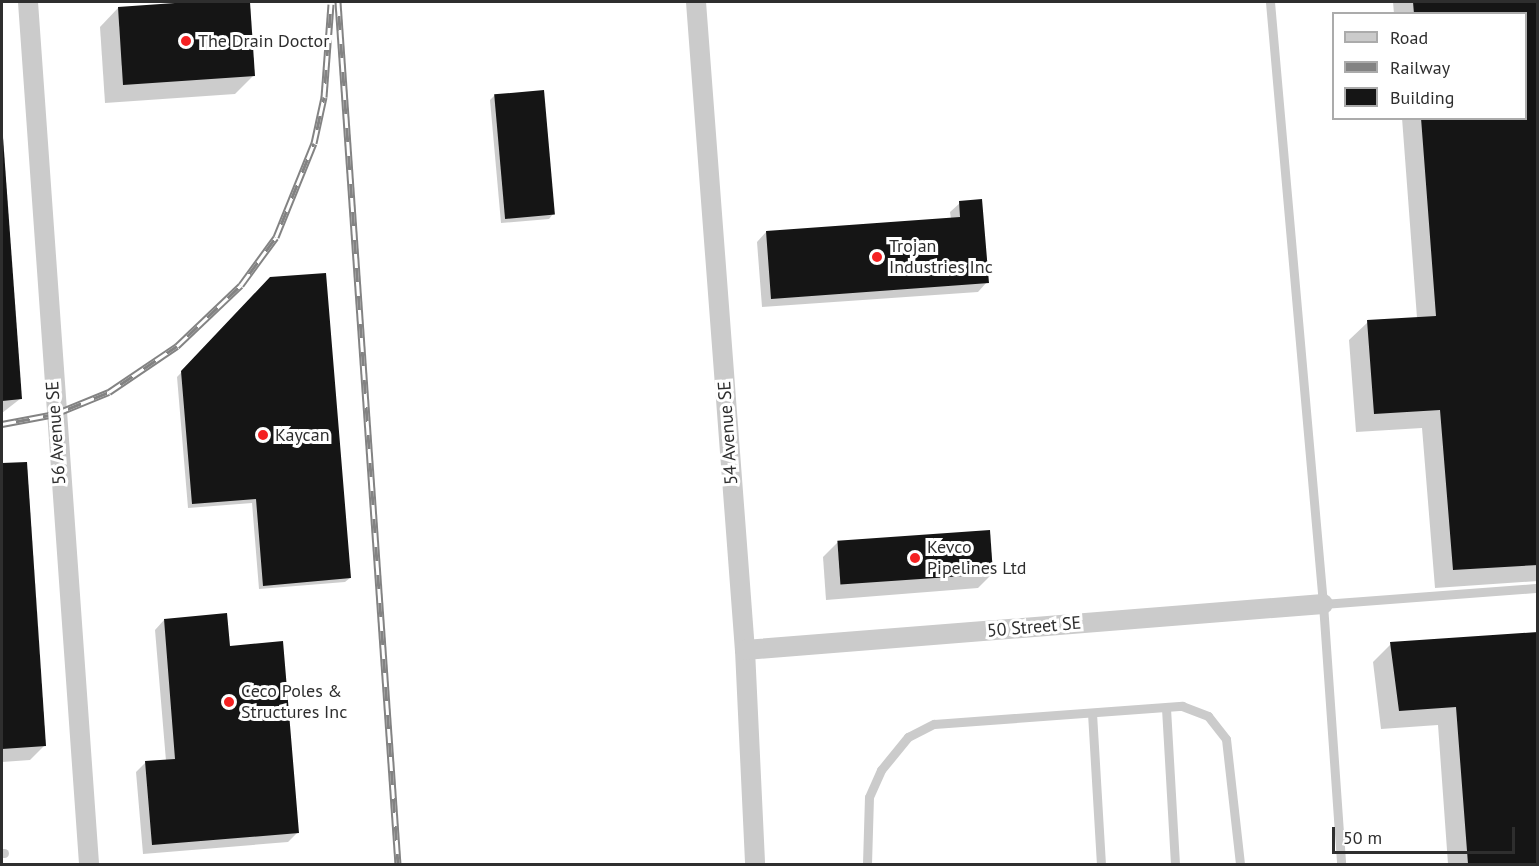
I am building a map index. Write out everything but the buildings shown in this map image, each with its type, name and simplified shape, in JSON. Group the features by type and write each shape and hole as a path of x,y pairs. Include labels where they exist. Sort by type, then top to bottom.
{"street":[{"name":"56 Avenue SE","path":"28,2 89,864"},
{"name":"54 Avenue SE","path":"696,2 745,650 755,864"},
{"name":"50 Street SE","path":"745,650 1323,604"}],"lane":[{"path":"1270,2 1323,604 1341,864"},
{"path":"1323,604 1538,588"},
{"path":"867,864 869,797 881,770 908,737 934,724 1182,706 1208,716 1226,739 1240,864"},
{"path":"1166,708 1175,864"},
{"path":"1092,713 1101,864"}],"railway":[{"path":"338,2 398,864"},
{"path":"2,424 55,414 109,392 177,346 241,285 276,237 314,143 324,97 331,4"}],"place":[{"name":"The Drain Doctor","path":"186,41"},
{"name":"Trojan Industries Inc","path":"877,257"},
{"name":"Kaycan","path":"263,435"},
{"name":"Kevco Pipelines Ltd","path":"915,558"},
{"name":"Ceco Poles & Structures Inc","path":"229,702"}]}
